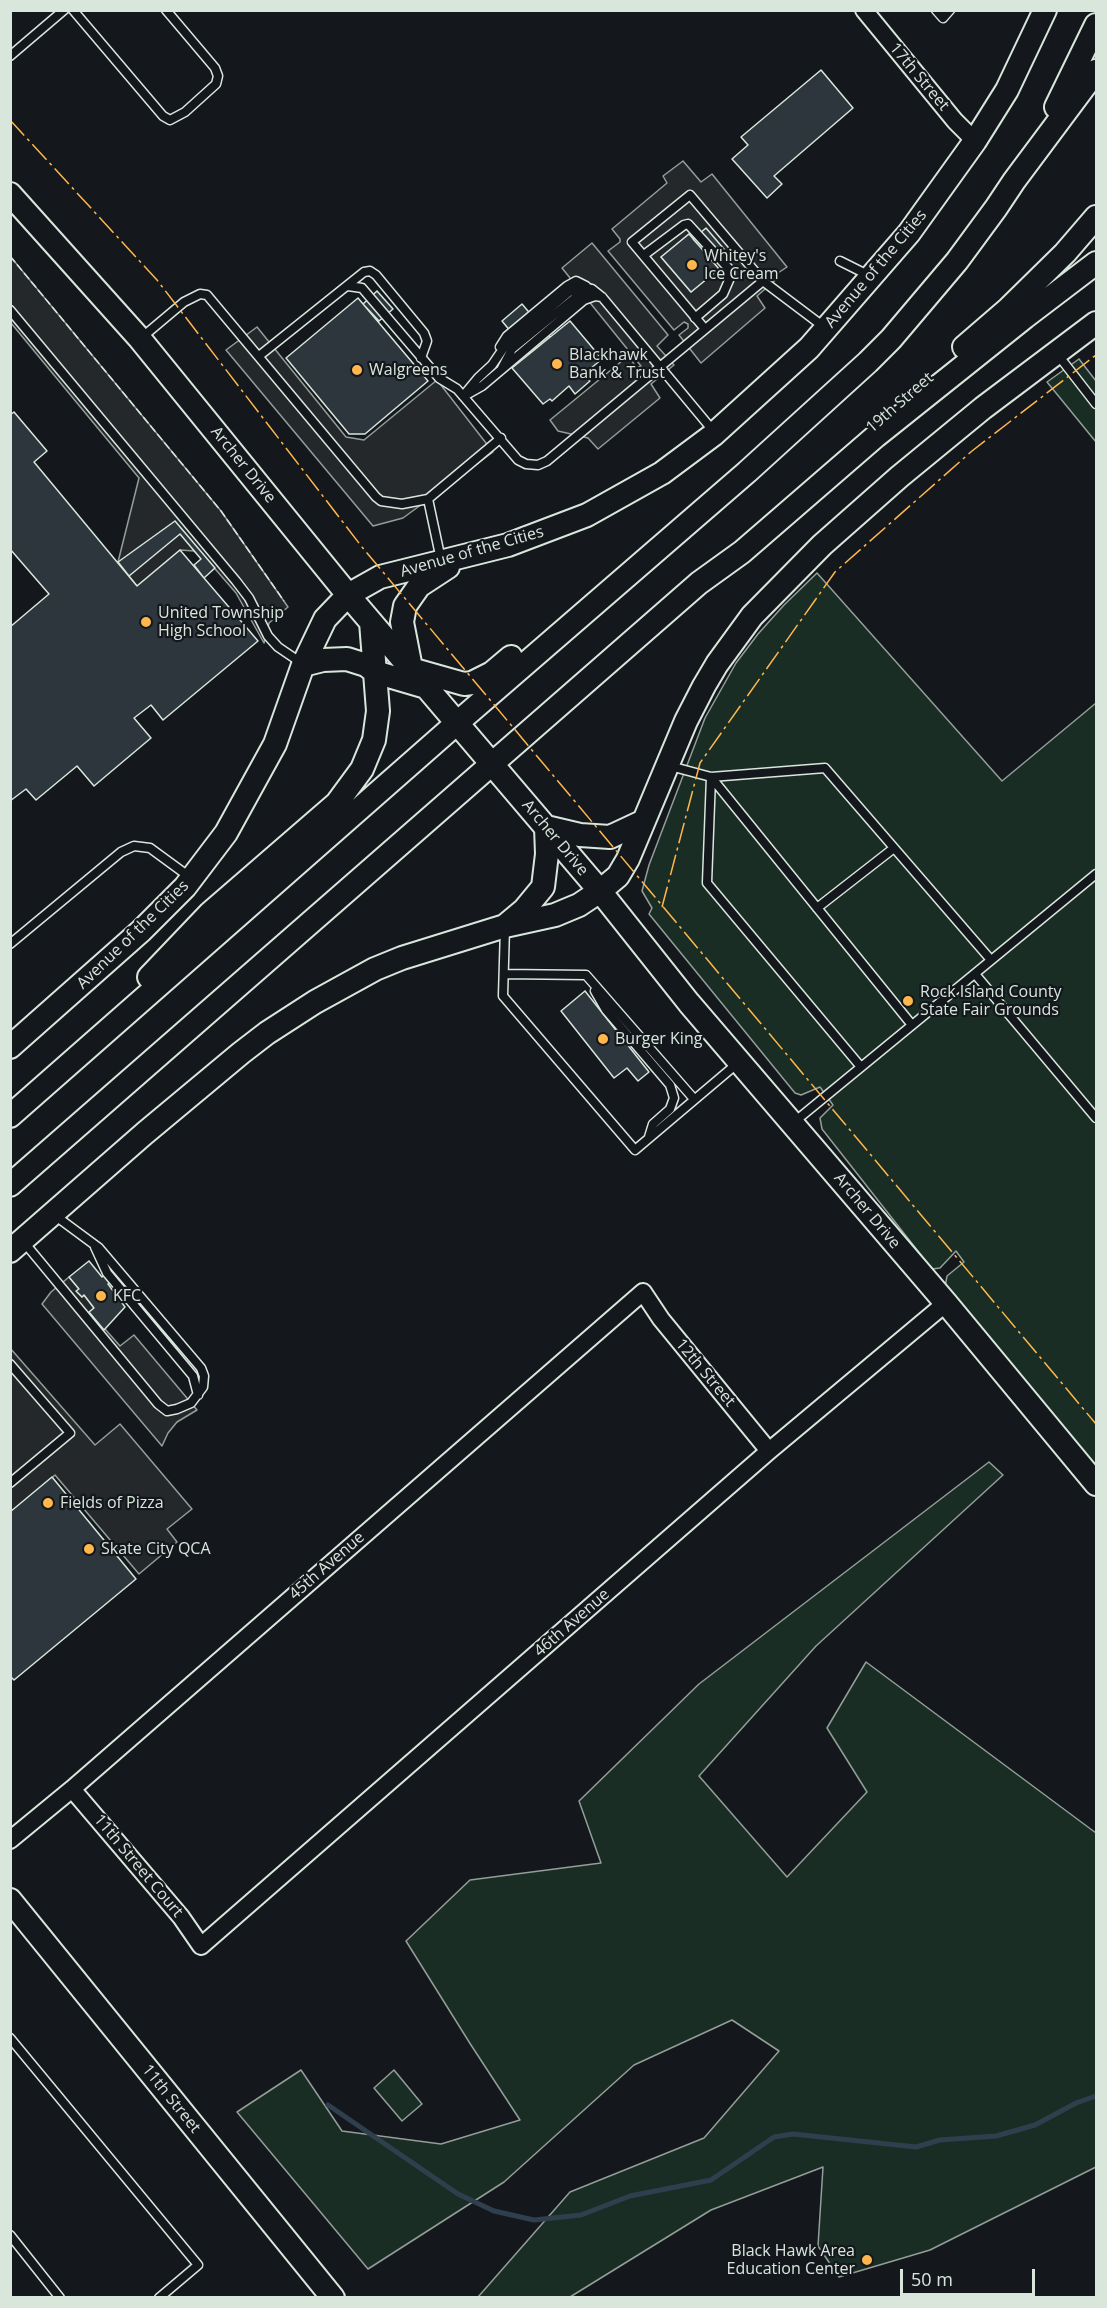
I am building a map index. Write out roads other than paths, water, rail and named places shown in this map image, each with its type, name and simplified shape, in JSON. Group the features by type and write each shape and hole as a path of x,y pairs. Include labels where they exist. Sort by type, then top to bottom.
{"street":[{"name":"17th Street","path":"864,10 955,121 975,141"},
{"name":"Avenue of the Cities","path":"10,1047 114,958 191,878 226,833 275,744 303,665 324,619 348,595 380,577 508,545 587,515 662,472 715,433 808,348 923,214 975,141 1007,90 1045,10"},
{"path":"10,1116 795,428 891,339 957,261 1014,181 1066,87 1096,25"},
{"path":"1014,181 1096,71"},
{"name":"Archer Drive","path":"10,194 140,339 348,595 600,891 689,1003 946,1303 1096,1484"},
{"name":"19th Street","path":"699,583 741,541 1008,309 1065,253 1096,217"},
{"path":"10,1185 699,583 742,552 885,429 1024,317 1096,264"},
{"path":"17,1246 241,1053 305,1008 384,965 505,926 555,915 579,905 618,876 628,859 686,721 717,664 752,616 822,545 931,450 1096,323"},
{"path":"471,554 428,578 410,596 405,606 402,622 411,669 464,684 492,674 663,525 795,428"},
{"path":"71,1063 190,932 319,820 351,787 369,756 378,711 371,622"},
{"path":"303,665 323,660 347,659 366,665 375,672 426,687"},
{"path":"208,1013 460,792"},
{"path":"505,926 524,910 543,887 547,855 546,827 580,836 610,837 642,822"},
{"name":"12th Street","path":"643,1292 661,1319 769,1451"},
{"name":"45th Avenue","path":"10,1840 72,1789 643,1292"},
{"name":"46th Avenue","path":"201,1946 769,1451 946,1303"},
{"name":"11th Street Court","path":"72,1789 181,1917 201,1946"},
{"name":"11th Street","path":"10,1900 333,2298"}],"lane":[{"path":"10,57 64,10"},
{"path":"73,10 167,120 175,119 185,112 216,84 218,76 215,68 166,10"},
{"path":"936,10 943,18 950,10"},
{"path":"705,329 632,242 690,195 763,281 826,328"},
{"path":"644,255 688,224 730,270 730,278 723,294 695,318"},
{"path":"840,261 871,277"},
{"path":"259,356 364,272 370,271 376,275 424,333 427,341 421,358"},
{"path":"348,286 362,288 439,378 463,396 518,460 526,464 538,465 547,461 763,281"},
{"path":"463,396 505,346 569,292 582,286 590,288 602,297 715,433"},
{"path":"501,370 512,350 590,288"},
{"path":"140,339 184,302 200,294 212,299 381,501 402,504 428,499 501,438"},
{"path":"463,396 482,386 584,300 595,296 602,297"},
{"path":"10,310 236,581 249,598 268,636 278,647 303,665"},
{"path":"1056,352 1096,404"},
{"path":"428,499 442,562"},
{"path":"667,765 711,777 825,768 991,960"},
{"path":"711,777 912,1025"},
{"path":"711,777 707,883 861,1067"},
{"path":"10,944 121,852 134,846 150,848 191,878"},
{"path":"817,908 894,848"},
{"path":"792,1124 1096,874"},
{"path":"505,926 503,996 635,1149 739,1062"},
{"path":"504,974 586,975 694,1099"},
{"path":"975,974 1096,1118"},
{"path":"586,975 606,1010 670,1085 674,1098 670,1109 653,1124 649,1138"},
{"path":"17,1246 158,1404 167,1410 187,1406 203,1387 204,1376 201,1368 99,1248 52,1214"},
{"path":"10,1364 70,1433 10,1483"},
{"path":"10,2038 198,2265 159,2298"},
{"path":"10,2235 60,2298"}],"waterway":[{"path":"328,2105 458,2194 494,2211 534,2220 581,2215 630,2196 711,2180 774,2137 793,2134 916,2147 940,2140 996,2136 1035,2125 1076,2103 1096,2096"}],"place":[{"name":"Whitey's Ice Cream","path":"692,265"},
{"name":"Blackhawk Bank & Trust","path":"557,364"},
{"name":"Walgreens","path":"357,370"},
{"name":"United Township High School","path":"146,622"},
{"name":"Rock Island County State Fair Grounds","path":"908,1001"},
{"name":"Burger King","path":"603,1039"},
{"name":"KFC","path":"101,1296"},
{"name":"Fields of Pizza","path":"48,1503"},
{"name":"Skate City QCA","path":"89,1549"},
{"name":"Black Hawk Area Education Center","path":"867,2260"}]}
